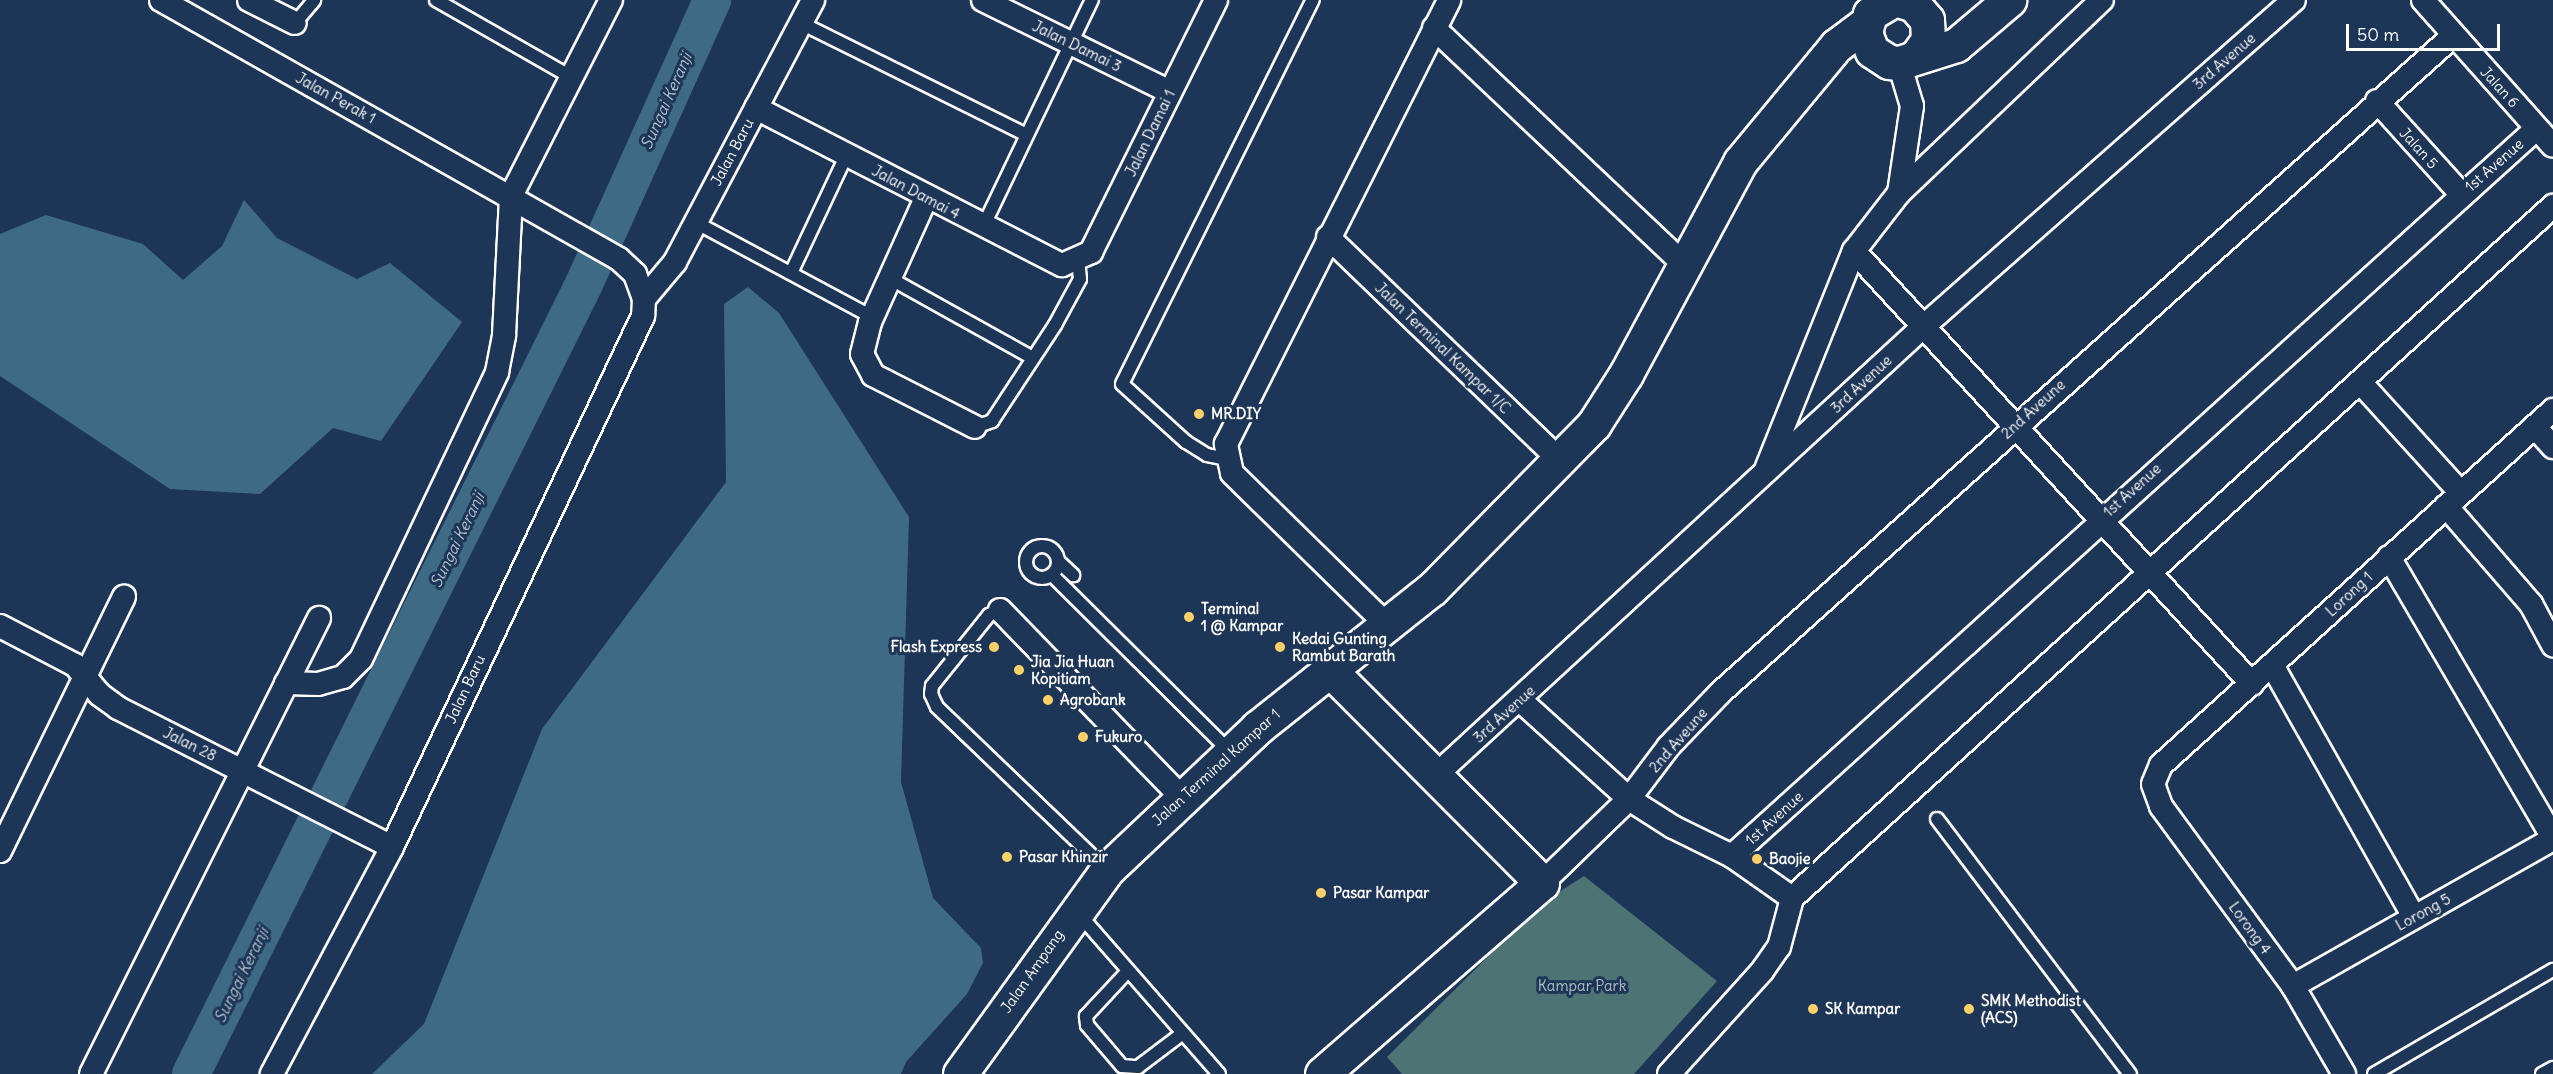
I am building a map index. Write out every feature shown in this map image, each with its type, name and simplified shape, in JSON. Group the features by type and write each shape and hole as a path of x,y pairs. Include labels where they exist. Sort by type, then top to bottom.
{"street":[{"name":"Jalan Perak 1","path":"160,0 511,196"},
{"path":"249,0 295,23"},
{"path":"286,683 318,684 343,677 361,659 496,372 504,335 511,196 611,0"},
{"name":"Jalan Baru","path":"272,1074 392,847 643,316 644,299 675,262 813,0"},
{"name":"Jalan Damai 3","path":"983,0 1170,92"},
{"name":"Jalan Damai 1","path":"1078,260 1091,252 1216,0"},
{"path":"1387,625 1246,487 1227,459 1230,429 1449,0"},
{"path":"1764,473 1854,251 1899,193 2102,0"},
{"name":"3rd Avenue","path":"1436,776 1924,326 2294,0"},
{"name":"Jalan 6","path":"2423,0 2553,146"},
{"path":"1892,20 1956,45 2002,6"},
{"path":"1892,20 1971,19 2002,6"},
{"path":"1892,20 1912,106 1899,193"},
{"name":"Jalan Terminal Kampar 1","path":"1107,870 1181,797 1315,676 1387,625 1432,589 1594,424 1686,266 1740,162 1811,78 1839,62 1892,20"},
{"path":"1434,28 1686,266"},
{"name":"2nd Aveune","path":"1542,883 1629,799 1669,746 1721,692 2016,424 2454,35"},
{"name":"Jalan 5","path":"2377,101 2461,194"},
{"name":"Jalan Damai 4","path":"756,108 1052,263 1062,265 1078,260"},
{"name":"1st Avenue","path":"1732,856 2102,517 2537,128"},
{"path":"511,196 619,259 635,274 644,299"},
{"path":"926,198 872,317 862,354 873,375 975,427"},
{"path":"1669,1074 1762,971 1779,947 1792,898 2553,206"},
{"name":"Jalan Terminal Kampar 1/C","path":"1328,237 1559,459"},
{"path":"1854,251 2102,517 2252,684"},
{"path":"2360,382 2454,499 2531,604 2553,645"},
{"name":"Lorong 1","path":"2153,784 2161,765 2553,411"},
{"path":"2535,427 2553,447"},
{"path":"2389,557 2553,838"},
{"path":"0,851 124,597"},
{"path":"1000,610 1181,797"},
{"path":"91,1074 319,618"},
{"name":"Jalan 28","path":"0,626 57,653 85,677 99,694 118,708 281,788 392,847"},
{"path":"2272,665 2414,917"},
{"path":"1315,676 1436,776 1542,883 1322,1074"},
{"path":"1520,700 1629,799 1673,827 1732,856 1792,898"},
{"name":"Lorong 4","path":"2153,784 2161,806 2292,986 2344,1074"},
{"name":"Lorong 5","path":"2292,986 2553,838"},
{"name":"Jalan Ampang","path":"960,1074 1075,910 1107,870"}],"lane":[{"path":"295,23 315,0"},
{"path":"436,0 571,77"},
{"path":"983,227 1092,0"},
{"path":"1227,459 1207,454 1186,442 1122,384 1313,0"},
{"path":"801,22 1027,135"},
{"path":"791,273 846,156"},
{"path":"695,222 872,317"},
{"path":"975,427 992,421 1033,358 1080,279 1078,260"},
{"path":"891,279 1033,358"},
{"path":"1052,575 1039,578 1032,574 1028,555 1039,546 1046,546 1073,574"},
{"path":"1052,575 1058,561"},
{"path":"1052,575 1230,752"},
{"path":"1000,610 989,615 932,686 931,694 937,707 1107,870"},
{"path":"1936,819 2130,1074"},
{"path":"1075,910 1219,1074"},
{"path":"2374,1074 2553,970"},
{"path":"1128,971 1086,1016 1088,1025 1122,1066 1138,1067 1183,1033"},
{"path":"2542,1074 2553,1068"}],"green space":[{"name":"Kampar Park","path":"1584,876 1717,981 1634,1074 1402,1074 1387,1057 1542,903"}],"water":[{"path":"244,200 277,238 357,279 390,263 462,322 381,441 333,428 260,494 170,489 0,376 0,234 46,215 143,244 183,280 222,246"},
{"path":"748,287 779,313 909,517 901,782 933,898 981,948 983,963 967,994 906,1062 901,1074 372,1074 424,1024 542,729 726,482 724,304"}],"waterway":[{"name":"Sungai Keranji","path":"191,1074 584,284 712,0"}],"place":[{"name":"MR.DIY","path":"1199,414"},
{"name":"Terminal 1 @ Kampar","path":"1189,617"},
{"name":"Flash Express","path":"994,647"},
{"name":"Kedai Gunting Rambut Barath","path":"1280,647"},
{"name":"Jia Jia Huan Kopitiam","path":"1019,670"},
{"name":"Agrobank","path":"1048,700"},
{"name":"Fukuro","path":"1083,737"},
{"name":"Pasar Khinzir","path":"1007,857"},
{"name":"Baojie","path":"1757,859"},
{"name":"Pasar Kampar","path":"1321,893"},
{"name":"SK Kampar","path":"1813,1009"},
{"name":"SMK Methodist (ACS)","path":"1969,1009"}]}
